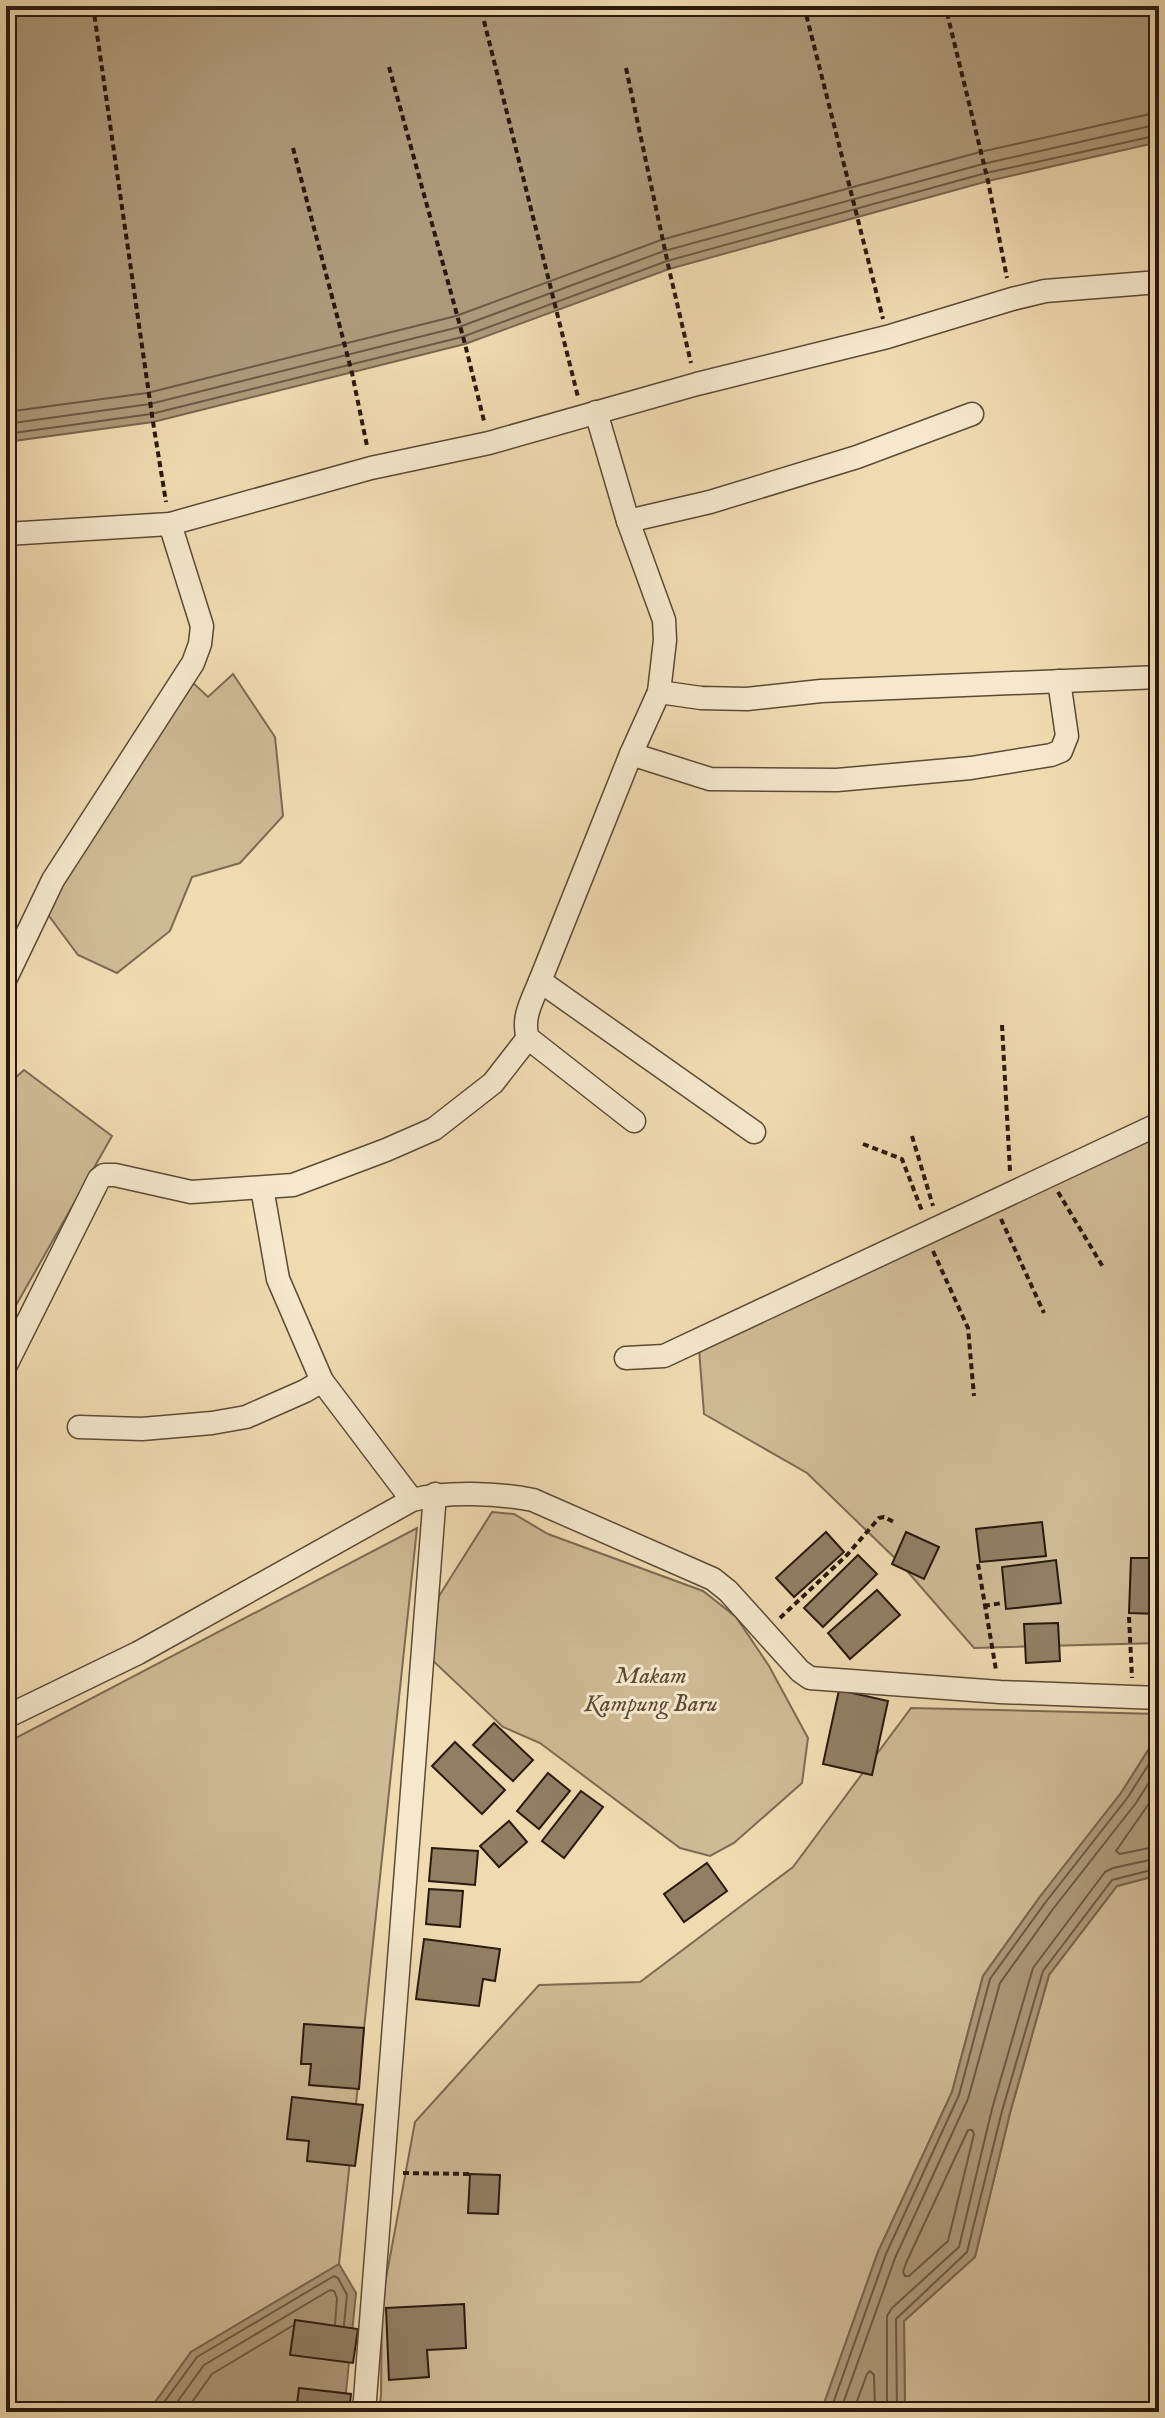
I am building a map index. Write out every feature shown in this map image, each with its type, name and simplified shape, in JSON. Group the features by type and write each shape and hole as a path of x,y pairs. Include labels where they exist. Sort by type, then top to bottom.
{"street":[{"path":"6,534 170,524 371,468 489,443 697,384 887,337 1012,299 1045,291 1159,282"},
{"path":"589,413 664,620 665,640 659,692 525,1018 525,1029 528,1038 634,1121"},
{"path":"628,521 710,502 857,457 972,414"},
{"path":"6,978 53,880 197,654 202,626 170,524"},
{"path":"659,692 701,698 747,699 821,691 1159,677"},
{"path":"631,754 710,779 758,780 852,778 971,768 1051,755 1061,751 1067,736 1059,681"},
{"path":"540,981 754,1132"},
{"path":"6,1365 99,1179 104,1175 191,1192 293,1185 434,1129 493,1083 528,1038"},
{"path":"626,1358 664,1356 1159,1124"},
{"path":"262,1188 278,1279 322,1381 412,1500"},
{"path":"79,1427 142,1429 246,1417 322,1381"},
{"path":"364,2412 435,1494"},
{"path":"6,1717 138,1653 412,1500 435,1494 533,1500 713,1579 810,1678 1000,1692 1159,1698"}],"path":[{"path":"93,6 170,524"},
{"path":"804,6 887,337"},
{"path":"947,13 988,181 1012,299"},
{"path":"484,21 589,413"},
{"path":"389,67 489,443"},
{"path":"626,68 697,384"},
{"path":"293,148 352,373 371,468"},
{"path":"1002,1025 1002,1198 1044,1313"},
{"path":"912,1136 931,1232"},
{"path":"863,1144 902,1159 968,1328 974,1396"},
{"path":"1049,1176 1103,1267"},
{"path":"763,1633 847,1555 879,1518 894,1522"},
{"path":"978,1564 1000,1692"},
{"path":"984,1606 1002,1603"},
{"path":"1129,1617 1133,1697"},
{"path":"381,2173 470,2174"}],"green space":[{"path":"233,674 275,737 283,816 240,863 192,877 170,931 117,973 78,955 46,912 64,877 190,680 208,697"},
{"path":"24,1070 112,1136 6,1323 6,1086"},
{"path":"1159,1113 1159,1643 974,1648 901,1564 807,1473 704,1414 698,1336"},
{"name":"Makam Kampung Baru","path":"492,1512 514,1514 548,1534 703,1591 736,1617 769,1666 808,1738 802,1783 734,1843 710,1856 680,1848 540,1743 503,1727 430,1658 439,1596"},
{"path":"417,1528 339,2264 191,2352 148,2412 6,2412 6,1743"},
{"path":"911,1708 1159,1714 1159,1733 1121,1793 983,1976 952,2092 878,2252 821,2412 379,2412 382,2300 415,2122 539,1985 640,1982 793,1867"},
{"path":"1159,1875 1159,2412 905,2412 904,2321 975,2257 1010,2113 1049,1975 1117,1886"}],"water":[{"path":"6,6 1159,6 1159,142 988,181 669,269 465,344 153,422 6,442"},
{"path":"1159,1733 1159,1875 1117,1886 1049,1975 1010,2113 975,2257 904,2321 905,2412 821,2412 878,2252 952,2092 983,1976 1121,1793"},
{"path":"339,2264 356,2293 344,2412 148,2412 191,2352"}],"building":[{"path":"1042,1522 1046,1556 980,1562 976,1529"},
{"path":"826,1532 844,1552 794,1597 776,1578"},
{"path":"906,1532 939,1547 924,1579 892,1564"},
{"path":"858,1555 877,1574 823,1627 804,1608"},
{"path":"1131,1558 1159,1558 1159,1614 1129,1613"},
{"path":"1056,1560 1061,1603 1006,1609 1002,1567"},
{"path":"877,1590 900,1615 850,1659 828,1633"},
{"path":"1058,1623 1060,1661 1026,1663 1024,1624"},
{"path":"839,1690 888,1701 872,1775 823,1764"},
{"path":"494,1723 533,1760 513,1781 473,1745"},
{"path":"455,1742 505,1790 482,1814 432,1766"},
{"path":"548,1773 570,1791 539,1829 517,1811"},
{"path":"581,1791 603,1807 564,1858 542,1841"},
{"path":"509,1821 527,1842 499,1867 480,1846"},
{"path":"432,1848 478,1851 475,1885 429,1881"},
{"path":"707,1863 727,1891 684,1922 664,1894"},
{"path":"429,1889 463,1891 460,1927 426,1924"},
{"path":"424,1939 500,1949 495,1981 483,1979 479,2006 416,1999"},
{"path":"304,2024 364,2028 359,2089 309,2085 311,2064 301,2064"},
{"path":"292,2097 363,2105 355,2166 307,2161 309,2141 287,2139"},
{"path":"470,2174 500,2175 498,2214 468,2213"},
{"path":"464,2304 466,2348 427,2350 429,2377 389,2380 386,2308"},
{"path":"295,2320 358,2329 353,2363 290,2355"},
{"path":"299,2388 351,2394 349,2412 296,2412"}]}
